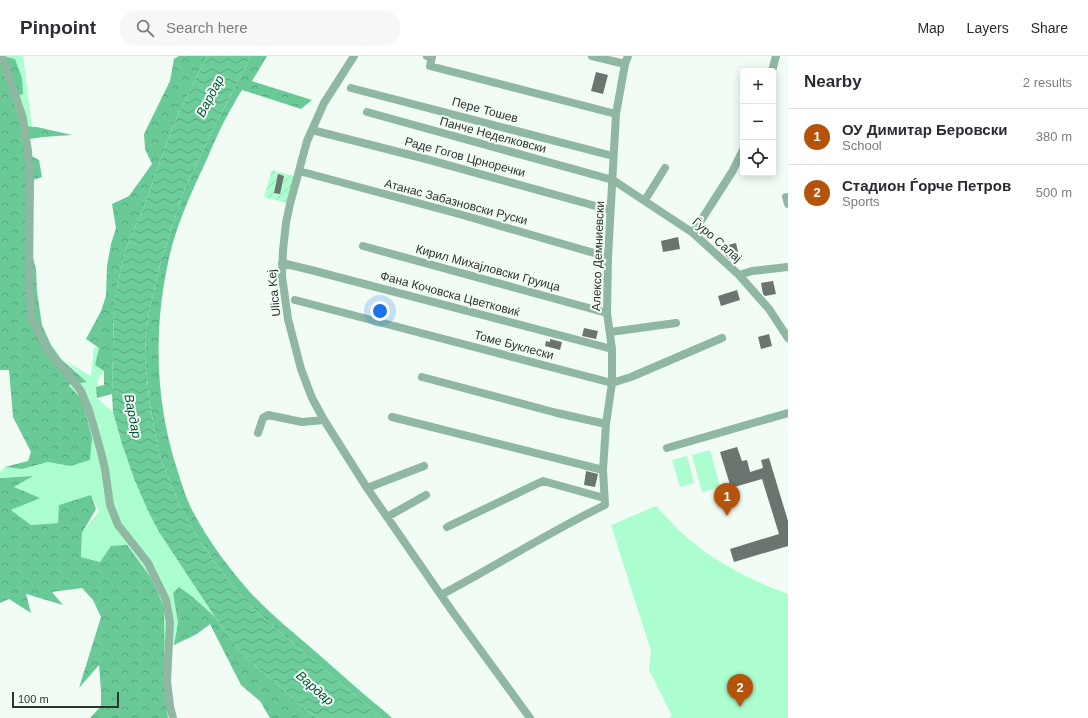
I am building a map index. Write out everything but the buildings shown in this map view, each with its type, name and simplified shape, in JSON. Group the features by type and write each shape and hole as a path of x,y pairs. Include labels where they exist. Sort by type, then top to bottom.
{"street":[{"path":"2,56 23,118 28,151 30,180 29,281 32,318 50,353 81,391 89,410 101,452 110,504 118,525 148,563 166,600 170,622 167,681 173,718"},
{"name":"Ulica Kej","path":"354,56 324,103 307,141 290,204 282,264 283,284 288,319 301,369 312,398 324,420 367,488 530,718"},
{"path":"427,56 432,57 430,66 616,114"},
{"path":"592,56 627,60"},
{"path":"773,68 776,56"},
{"name":"Алексо Демниевски","path":"604,501 603,470 606,424 612,383 612,349 607,312 610,210 616,114 627,60"},
{"name":"Пере Тошев","path":"351,88 613,156"},
{"name":"Панче Неделковски","path":"367,112 613,180"},
{"name":"Раде Гогов Црноречки","path":"312,130 426,159 610,210"},
{"path":"692,233 732,172 740,156"},
{"path":"645,200 665,168"},
{"name":"Атанас Забазновски Руски","path":"299,172 459,214 608,257"},
{"name":"Ѓуро Салај","path":"613,180 645,200 692,233 738,275 769,309 786,332 788,338"},
{"name":"Кирил Михајловски Груица","path":"363,246 607,312"},
{"name":"Фана Кочовска Цветковиќ","path":"282,264 311,270 612,349"},
{"path":"738,275 752,271 788,267"},
{"name":"Томе Буклески","path":"295,300 612,383"},
{"path":"610,332 676,323"},
{"path":"612,383 631,377 722,338"},
{"path":"422,377 556,413 606,424"},
{"path":"667,448 788,413"},
{"path":"258,433 261,421 266,416 271,415 302,422 324,420"},
{"path":"392,417 603,470"},
{"path":"367,488 424,466"},
{"path":"447,527 543,481 604,501"},
{"path":"387,517 426,495"},
{"path":"441,594 474,577 604,501"}],"shaded area":[{"path":"6,56 23,56 32,127 22,126 10,59"},
{"path":"272,170 297,177 290,204 264,197"},
{"path":"94,347 99,348 95,365 104,370 98,379 97,398 113,412 122,444 149,513 159,532 215,617 193,597 173,593 178,623 174,645 165,647 111,546 100,562 81,557 82,533 99,511 91,495 84,498 58,523 31,525 10,510 39,498 14,487 32,476 0,478 0,472 5,467 22,469 48,462 70,466 67,385 87,382 66,361 91,376"},
{"path":"710,450 720,487 702,492 692,455"},
{"path":"687,456 694,483 680,487 672,460"},
{"path":"656,506 684,535 708,554 760,583 788,594 788,718 669,718 672,716 649,670 651,651 611,525"}],"green space":[{"path":"0,56 15,59 22,78 23,94 13,97 22,126 37,127 72,135 23,140 26,153 39,160 42,177 27,182 27,236 36,269 37,292 42,325 51,345 61,359 87,382 68,385 82,399 92,438 90,460 70,466 48,462 22,469 5,467 28,461 31,452 13,417 9,370 0,370"},
{"path":"179,56 207,56 173,125 142,212 127,245 114,304 112,394 97,398 96,387 104,385 104,371 95,365 99,348 86,339 101,311 106,296 107,266 116,228 112,204 129,196 152,164 145,149 144,134 170,81 174,59"},
{"path":"251,56 267,56 252,81 312,100 301,109 242,90 227,115 190,195 172,245 160,312 159,366 161,393 170,446 181,482 192,510 211,542 249,591 265,608 392,718 382,718 259,614 237,591 198,538 180,506 159,454 149,399 145,354 149,312 161,261 185,188"},
{"path":"33,476 14,487 40,498 11,510 31,525 58,523 59,505 91,495 96,509 82,533 81,557 100,562 111,546 127,545 151,578 164,607 165,689 168,718 90,718 101,706 99,665 79,688 101,617 93,600 82,588 52,592 63,605 26,594 31,613 9,599 0,603 0,478"},
{"path":"179,587 193,597 215,617 238,649 250,662 317,718 270,718 260,701 241,685 210,624 197,634 174,645 178,623 173,593"}],"water":[{"name":"Вардар","path":"207,56 251,56 185,188 161,261 149,312 145,354 149,399 159,454 180,506 198,538 237,591 259,614 382,718 317,718 250,662 238,649 159,532 135,481 113,412 114,303 127,245 142,212 173,125"}],"place":[{"name":"ОУ Димитар Беровски","path":"727,516"},
{"name":"Стадион Ѓорче Петров","path":"740,707"}]}
